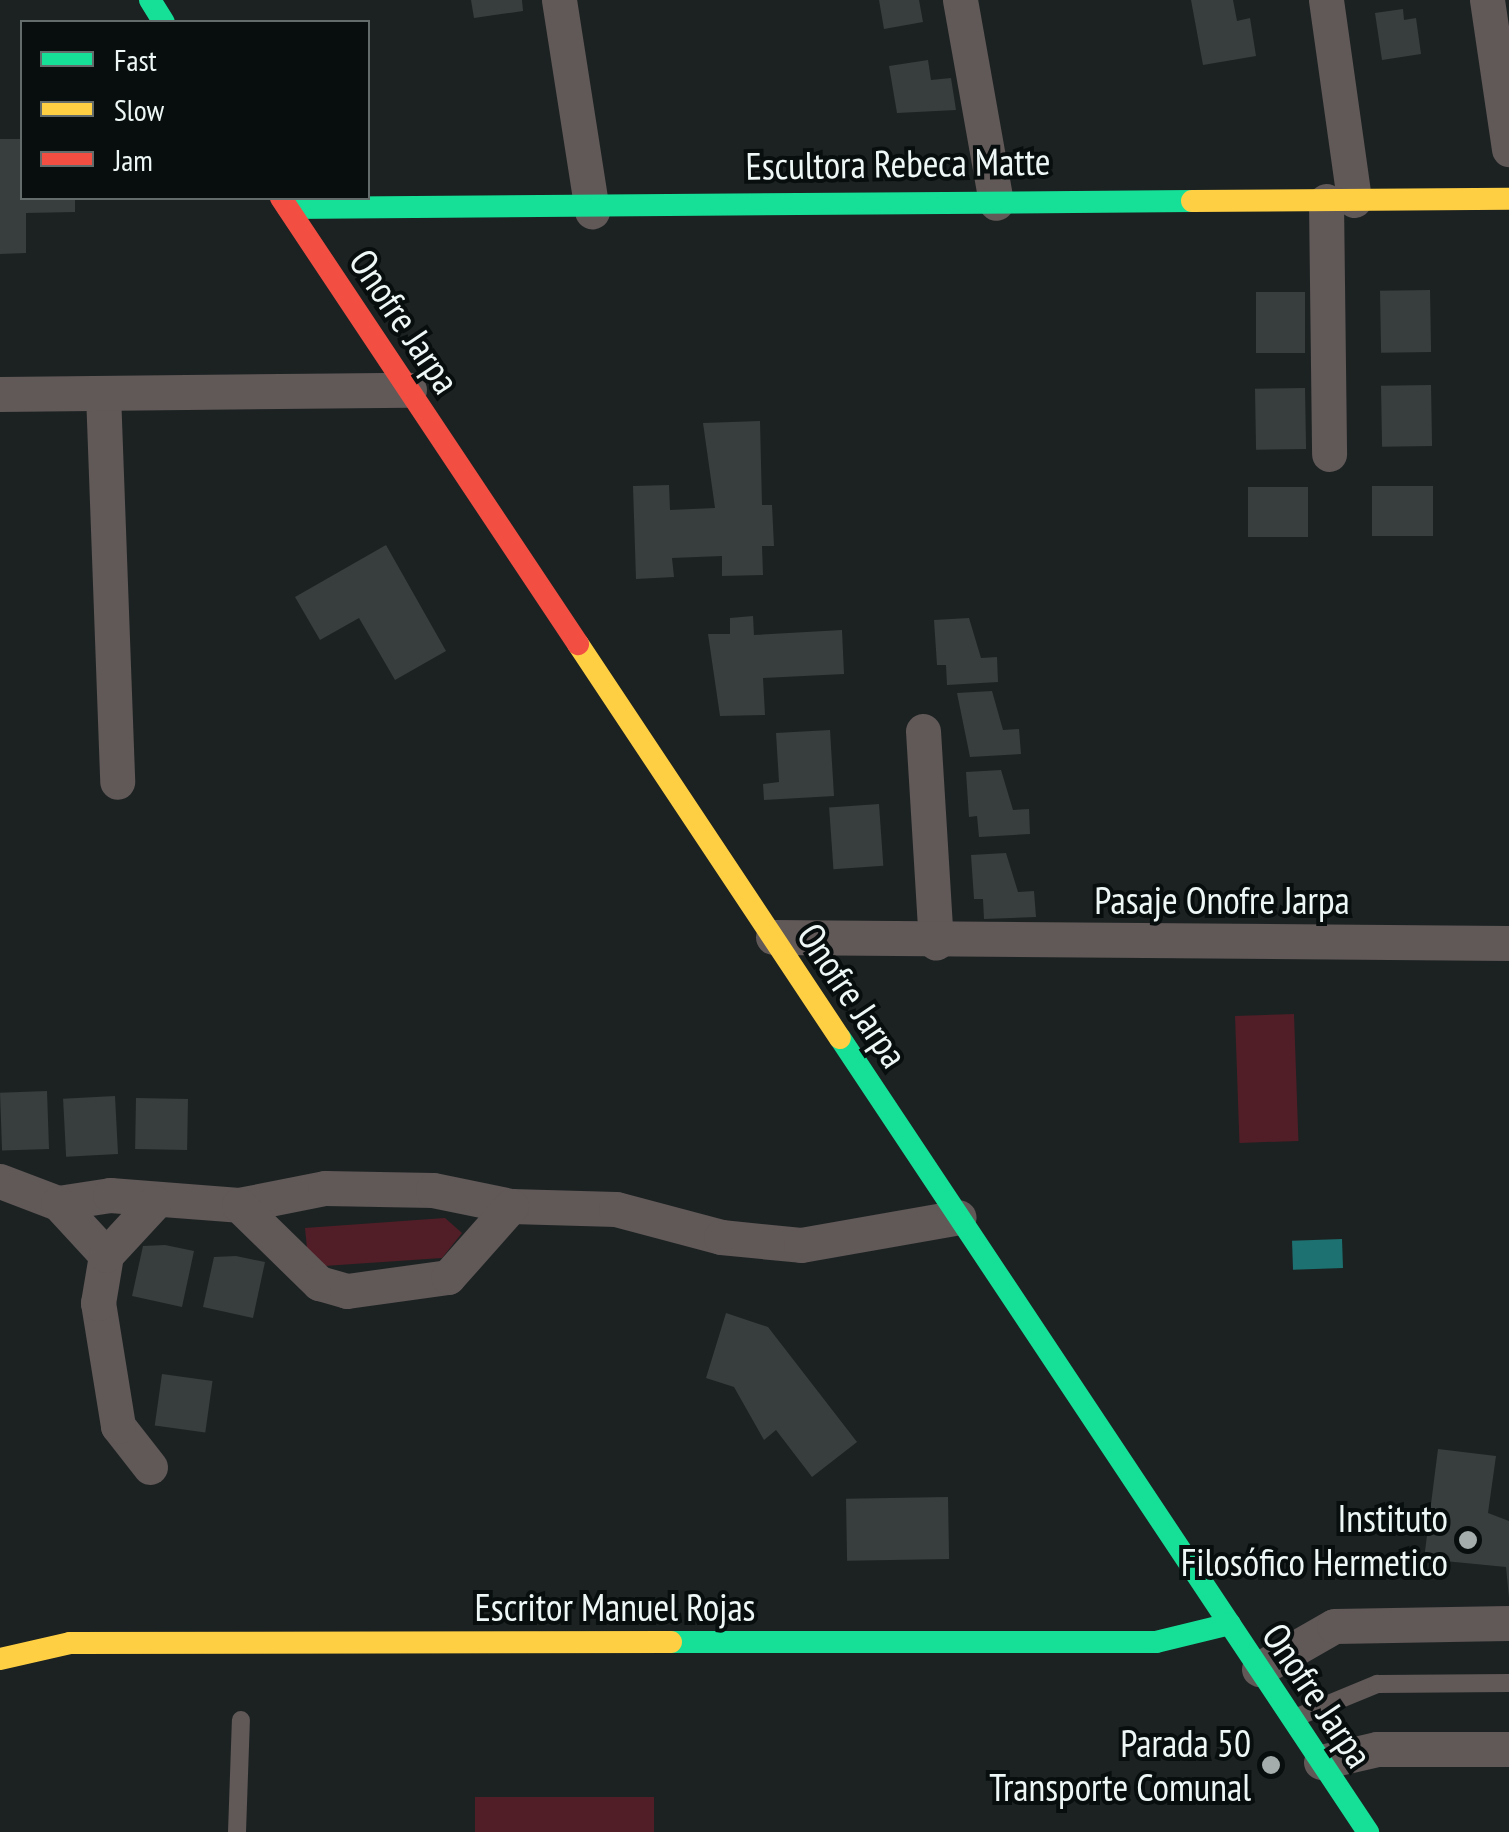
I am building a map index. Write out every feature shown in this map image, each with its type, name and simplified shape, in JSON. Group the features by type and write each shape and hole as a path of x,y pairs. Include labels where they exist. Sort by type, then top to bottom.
{"street":[{"path":"558,0 592,211"},
{"path":"960,0 996,203"},
{"path":"1326,0 1340,201 1329,454"},
{"path":"1487,0 1509,149"},
{"name":"Escultora Rebeca Matte","path":"284,203 592,211 1509,199"},
{"name":"Onofre Jarpa","path":"284,203 1368,1832"},
{"path":"0,394 409,390"},
{"path":"103,393 117,782"},
{"path":"923,732 936,942"},
{"name":"Pasaje Onofre Jarpa","path":"772,937 936,942 1509,942"},
{"path":"0,1181 58,1202 106,1254"},
{"path":"58,1202 110,1195 154,1203 239,1206 324,1188 433,1190 511,1206 616,1209 721,1236 801,1245 959,1217"},
{"path":"150,1466 124,1438 108,1395 98,1304 106,1254 154,1203"},
{"path":"239,1206 319,1283 346,1290 448,1278 511,1206"},
{"name":"Escritor Manuel Rojas","path":"0,1658 70,1643 1156,1642 1230,1624"},
{"path":"1260,1669 1334,1626 1509,1624"},
{"path":"1321,1762 1376,1749 1509,1749"}],"lane":[{"path":"1293,1720 1377,1684 1509,1684"},
{"path":"237,1832 241,1720"}],"shaded area":[{"path":"1294,1014 1298,1141 1239,1143 1235,1016"},
{"path":"445,1218 462,1233 442,1258 309,1267 305,1228"},
{"path":"475,1797 654,1797 654,1832 475,1832"}],"water":[{"path":"1342,1239 1343,1268 1293,1270 1292,1241"}],"building":[{"path":"471,0 522,0 523,11 474,18"},
{"path":"879,0 919,0 923,22 884,29"},
{"path":"1191,0 1233,0 1237,21 1250,18 1256,56 1203,65"},
{"path":"1403,9 1404,20 1416,18 1421,54 1382,60 1375,13"},
{"path":"928,60 931,80 951,78 956,110 897,113 889,66"},
{"path":"0,139 20,139 20,200 75,200 75,212 26,213 26,253 0,254"},
{"path":"1430,290 1431,352 1381,353 1380,291"},
{"path":"1256,292 1305,292 1305,353 1256,353"},
{"path":"1431,385 1432,446 1382,447 1381,386"},
{"path":"1305,388 1306,449 1256,450 1255,389"},
{"path":"760,421 762,505 772,505 774,546 762,546 763,575 722,576 722,556 672,558 674,577 636,579 633,486 669,485 670,510 715,508 703,423"},
{"path":"1372,486 1433,486 1433,536 1372,536"},
{"path":"1248,487 1308,487 1308,537 1248,537"},
{"path":"386,545 446,651 395,680 359,618 320,640 295,597"},
{"path":"753,616 754,635 842,630 844,674 763,678 765,715 720,716 708,634 730,634 730,618"},
{"path":"969,618 981,658 997,657 998,682 947,685 946,665 937,665 934,620"},
{"path":"992,691 1003,730 1019,729 1021,754 970,757 957,693"},
{"path":"830,730 834,796 764,800 763,784 779,782 776,733"},
{"path":"1001,770 1013,810 1029,809 1030,834 979,837 977,816 969,817 966,772"},
{"path":"879,804 883,866 833,869 829,807"},
{"path":"1006,853 1018,892 1034,891 1036,917 984,919 983,899 974,899 971,855"},
{"path":"47,1091 49,1149 2,1151 0,1093"},
{"path":"115,1096 118,1154 66,1157 63,1099"},
{"path":"136,1098 188,1099 187,1150 135,1149"},
{"path":"165,1245 194,1251 182,1307 132,1296 143,1246"},
{"path":"236,1256 265,1262 253,1318 203,1307 214,1257"},
{"path":"726,1313 768,1327 857,1442 812,1477 776,1430 764,1440 734,1387 706,1378"},
{"path":"162,1374 213,1381 205,1433 155,1425"},
{"name":"Instituto Filosófico Hermetico","path":"1438,1449 1496,1456 1488,1513 1509,1521 1509,1598 1506,1567 1424,1559"},
{"path":"948,1497 949,1559 847,1561 846,1499"}],"traffic: fast":[{"path":"150,0 163,20"},
{"path":"288,208 1192,201"},
{"path":"840,1038 1368,1832"},
{"path":"671,1642 1156,1642 1230,1624"}],"traffic: slow":[{"path":"1192,201 1509,199"},
{"path":"578,644 840,1038"},
{"path":"0,1659 70,1643 671,1642"}],"traffic: jam":[{"path":"282,200 578,644"}],"place":[{"name":"Instituto Filosófico Hermetico","path":"1468,1540"},
{"name":"Parada 50 Transporte Comunal","path":"1271,1765"}]}
